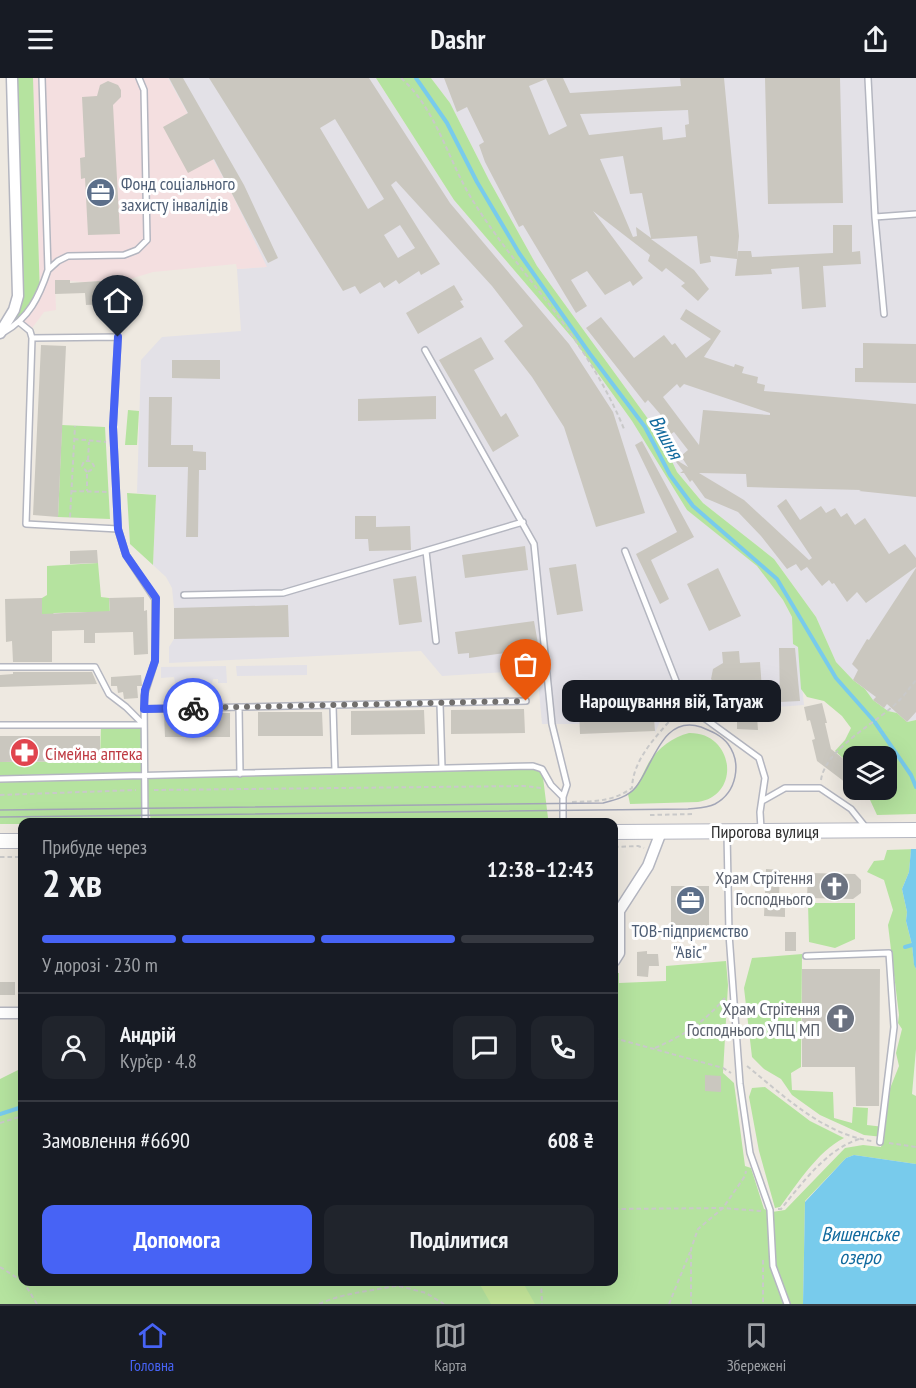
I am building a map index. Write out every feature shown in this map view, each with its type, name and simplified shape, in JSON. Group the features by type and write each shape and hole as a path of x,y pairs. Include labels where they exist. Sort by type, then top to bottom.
{"main road":[{"name":"Пирогова вулиця","path":"618,832 916,830"},
{"path":"0,841 18,841"}],"street":[{"path":"0,334 11,317 18,296 12,78"},
{"path":"618,955 619,911 648,866 661,832"},
{"path":"0,1013 18,1013"}],"lane":[{"path":"0,334 19,322 40,296 48,270 42,78"},
{"path":"48,270 68,256 124,255 136,250 147,240 144,90 139,78"},
{"path":"868,78 875,217 884,314"},
{"path":"875,217 916,214"},
{"path":"19,322 30,331 32,338 26,524 118,529"},
{"path":"32,338 118,337 113,427 118,529 126,555 156,598 155,661 145,690 144,709 145,818"},
{"path":"425,350 534,544 552,724 567,785 562,800 563,818"},
{"path":"184,595 283,593 523,522"},
{"path":"426,550 436,641"},
{"path":"625,551 685,704 759,758 765,778 760,812 761,831"},
{"path":"0,667 95,667 109,694 144,725"},
{"path":"144,709 526,701"},
{"path":"440,704 442,768"},
{"path":"333,706 335,771"},
{"path":"239,707 240,774"},
{"path":"0,725 144,725"},
{"path":"0,779 533,766 542,769 562,800"},
{"path":"762,801 785,788 820,788 851,809 873,830"},
{"path":"727,831 729,934 740,1084 750,1153 770,1210 773,1266 787,1304"},
{"path":"806,956 889,952 894,1027 880,1142"}],"path":[{"path":"401,78 429,112 469,194 489,226 574,338 612,401 624,429"},
{"path":"71,526 75,426"},
{"path":"107,452 105,427 113,427"},
{"path":"74,439 106,442"},
{"path":"88,460 89,441"},
{"path":"87,472 94,466 88,460"},
{"path":"87,491 87,472 82,466 84,461 88,460"},
{"path":"72,490 110,492"},
{"path":"820,788 822,769 852,737 888,711 916,680"},
{"path":"0,795 144,790 524,786 546,788 562,800 603,801 620,796 632,788 632,776 644,754 685,704"},
{"path":"650,815 695,814"},
{"path":"618,847 638,846 655,852"},
{"path":"0,857 18,857"},
{"path":"653,1049 684,1035 705,1020 733,986"},
{"path":"618,1039 723,1068 730,1072 740,1084"},
{"path":"738,1060 803,1111 830,1126 859,1139 916,1147"},
{"path":"0,1123 18,1117"},
{"path":"618,1209 781,1209 799,1187 838,1148 859,1139"},
{"path":"669,1304 698,1229 723,1208 745,1176 750,1153"},
{"path":"691,1249 691,1304"},
{"path":"763,1258 763,1304"},
{"path":"0,1267 18,1278"},
{"path":"26,1286 37,1304"},
{"path":"320,1304 345,1294 399,1286 426,1293 444,1304"},
{"path":"541,1286 542,1304"}],"shaded area":[{"path":"33,78 168,78 231,192 267,267 237,269 236,264 153,272 130,279 85,282 55,280 56,310 44,312 30,331 19,322 40,296"},
{"path":"168,78 376,78 454,200 574,340 632,421 687,510 757,566 783,600 792,617 793,644 798,647 804,705 763,708 763,698 731,701 731,721 710,723 685,704 666,707 655,733 654,719 649,718 648,708 580,710 580,724 542,724 537,670 442,676 421,651 169,663 169,647 174,639 174,608 172,588 166,577 153,565 156,495 137,493 141,360 162,337 241,331 237,269 266,267 231,192"},
{"path":"431,78 916,78 916,720 907,722 897,713 888,711 853,680 836,662 816,617 774,559 703,503 677,472 659,434 537,266 489,180 450,103"},
{"path":"307,665 307,675 237,676 236,666"},
{"path":"226,666 227,683 218,683 218,679 213,679 212,684 197,684 196,679 190,679 190,683 175,683 174,677 161,678 161,667"}],"green space":[{"path":"12,78 33,78 40,296 10,329 14,310"},
{"path":"376,78 431,78 450,103 489,180 537,266 659,434 677,472 703,503 774,559 816,617 836,662 853,680 888,711 897,713 907,722 916,720 916,814 877,815 870,800 897,800 897,746 843,746 843,758 835,751 845,740 851,728 842,716 824,701 807,697 801,689 798,647 793,644 792,617 783,600 757,566 687,510 632,421 574,340 454,200"},
{"path":"128,410 139,411 137,445 125,445"},
{"path":"62,425 105,427 110,519 58,517"},
{"path":"127,493 156,495 153,565 130,544"},
{"path":"98,563 101,597 109,598 110,614 54,613 42,624 42,598 47,595 47,566"},
{"path":"101,725 144,725 146,776 442,768 542,769 548,818 150,818 145,780 140,818 18,818 18,824 0,824 0,762 100,761"},
{"path":"689,733 704,735 716,742 723,753 727,764 726,777 721,788 712,797 698,802 630,804 628,794 638,783 653,757 672,740"},
{"path":"916,849 911,850 909,872 902,889 916,969 916,1049 912,1094 916,1096 916,1164 854,1155 846,1158 805,1201 803,1304 0,1304 0,1079 18,1070 18,1286 618,1286 618,973 619,983 666,981 666,966 726,961 728,985 723,1073 734,1083 745,1166 751,1168 764,1209 772,1212 785,1210 845,1148 863,1145 881,1147 883,1137 864,1135 820,1115 792,1095 781,1079 764,1069 752,1057 744,988 752,958 802,954 801,1067 791,1073 792,1090 833,1092 834,1118 852,1123 853,1107 868,1108 867,1125 884,1127 885,1101 899,1066 896,1053 902,1029 898,1023 899,1015 888,925 893,910 884,880 867,872 874,861 884,860 887,850"},
{"path":"808,903 855,903 855,939 835,948 809,942"},
{"path":"765,1087 810,1121 844,1138 825,1151 780,1207 775,1208 759,1151 749,1097 752,1088"},
{"path":"481,1286 525,1286 535,1304 491,1304"}],"water":[{"path":"911,849 916,849 916,969 902,889 909,872"},
{"name":"Вишенське озеро","path":"854,1155 916,1164 916,1304 803,1304 805,1202 846,1158"}],"building":[{"path":"169,78 183,78 244,185 278,258 268,263 214,159 188,173 163,127 188,113"},
{"path":"209,78 369,78 450,203 569,344 613,412 645,513 596,527 564,427 532,377 504,341 523,326 492,286 396,181 391,185 440,264 421,275 419,271 399,284 396,280 384,288 380,282 360,294 355,286 343,291","holes":["335,119 384,199 368,209 320,128","400,225 415,248 398,258 384,235"]},
{"path":"444,78 563,78 570,93 681,86 680,78 724,78 739,236 737,259 710,256 711,262 700,264 697,236 651,239 694,270 709,289 698,301 681,286 685,283 666,268 662,272 648,261 650,255 593,211 643,278 633,286 630,281 605,295 587,271 571,280 587,306 576,313 523,225 519,227 485,162 479,145 484,142 467,107 457,112","holes":["546,79 567,126 549,135 529,86","688,110 689,124 685,125 686,137 663,140 662,127 589,135 580,114","623,156 630,194 642,193 651,238 636,227 637,236 633,237 600,159"]},
{"path":"765,78 840,78 843,203 768,204"},
{"path":"108,81 118,85 121,90 121,97 113,105 120,234 88,235 85,178 81,179 80,158 85,157 82,97 97,96 100,85"},
{"path":"833,225 852,225 852,252 860,251 861,264 823,266 826,307 802,309 799,267 771,269 772,274 735,276 738,251 751,251 752,257 833,253"},
{"path":"130,279 129,303 86,305 85,293 55,294 55,280 70,280 70,283"},
{"path":"454,285 463,300 460,301 464,307 418,334 406,313"},
{"path":"686,309 721,331 704,357 734,367 735,364 744,367 742,373 758,377 757,383 765,385 764,391 916,404 916,497 859,491 861,490 747,487 746,474 699,473 744,500 809,560 812,558 777,506 786,499 800,520 821,506 826,513 835,508 841,517 847,513 855,525 865,518 889,554 905,544 916,558 916,567 866,603 857,592 847,602 834,583 832,584 829,580 822,586 807,567 801,571 796,564 787,569 738,512 705,498 692,480 690,482 684,473 680,473 683,471 673,458 688,467 681,456 688,450 674,432 668,436 664,430 659,434 650,423 661,415 648,400 645,403 586,328 601,317 634,358 664,335 672,345 675,343 686,358 711,339 680,319","holes":["677,384 680,388 684,384 770,413 770,415 703,410 699,445 663,397"]},
{"path":"481,337 494,359 474,370 501,417 506,413 519,436 493,452 439,360"},
{"path":"863,343 916,344 916,383 855,382 855,368 863,368"},
{"path":"41,345 66,346 58,517 33,515"},
{"path":"172,360 220,360 220,379 172,378"},
{"path":"436,396 436,419 358,421 358,399"},
{"path":"149,397 172,397 171,445 193,445 193,451 206,452 206,470 199,470 198,537 186,537 188,467 148,467"},
{"path":"642,441 694,537 651,560 669,599 660,604 636,554 677,532 635,445"},
{"path":"355,516 376,516 376,527 410,526 411,550 369,551 368,539 355,539"},
{"path":"525,546 528,570 465,578 462,555"},
{"path":"97,550 98,563 70,564 70,551"},
{"path":"576,564 583,611 557,615 549,568"},
{"path":"718,568 741,616 709,631 687,584"},
{"path":"916,568 916,712 907,722 887,704 884,708 873,700 876,697 853,680 858,670 852,664"},
{"path":"416,576 422,622 399,625 393,579"},
{"path":"144,597 144,611 147,610 148,654 134,655 133,632 95,633 95,643 84,643 84,630 52,631 52,662 13,662 12,641 6,642 5,599 42,598 42,614 110,611 109,598"},
{"path":"288,605 289,637 174,639 174,608"},
{"path":"534,621 538,644 526,646 527,650 469,658 469,653 458,654 455,632"},
{"path":"779,648 795,648 800,701 780,702"},
{"path":"739,651 740,663 760,662 764,717 757,717 758,730 737,729 737,721 731,721 730,701 722,702 721,690 711,679 713,669 723,663 722,652"},
{"path":"13,672 92,672 97,684 0,687 0,675 13,674"},
{"path":"141,675 142,686 137,686 138,698 124,699 123,692 118,693 117,686 111,686 111,677"},
{"path":"822,703 831,749 843,758 843,781 817,761 812,740 815,739 804,707"},
{"path":"648,708 649,718 654,718 655,731 580,734 579,710"},
{"path":"524,709 525,733 451,734 451,710"},
{"path":"424,710 425,734 351,735 351,711"},
{"path":"258,712 322,712 323,736 258,736"},
{"path":"164,713 230,713 230,737 165,737"},
{"path":"0,736 100,736 100,761 0,762"},
{"path":"766,869 780,870 779,899 785,900 785,917 764,916"},
{"name":"Храм Стрітення Господнього","path":"808,873 855,874 861,880 861,893 853,899 807,898"},
{"path":"671,886 709,886 709,925 707,928 674,928 674,925 671,925"},
{"path":"785,932 796,932 796,951 785,951"},
{"path":"647,951 647,954 658,954 659,966 649,966 648,977 637,976 637,952"},
{"name":"Храм Стрітення Господнього УПЦ МП","path":"802,969 880,969 879,1106 856,1106 855,1067 802,1067"},
{"path":"0,982 15,982 15,995 0,995"},
{"path":"705,1075 721,1076 721,1092 705,1091"}],"waterway":[{"name":"Вишня","path":"416,78 447,123 477,182 519,253 645,427 670,475 693,506 777,579 836,678 874,721 911,775 916,787"},
{"path":"905,947 916,944"},
{"path":"0,1114 18,1108"}],"tram line":[{"path":"0,810 603,803 621,798 633,790 660,744 677,728 688,725 701,727 722,738 732,752 736,768 732,785 722,799 709,806 688,809 0,817"}],"way so far":[{"path":"193,708 526,701"}],"place":[{"name":"Фонд соціального захисту інвалідів","path":"100,193"},
{"name":"Нарощування вій, Татуаж","path":"526,701"},
{"name":"Сімейна аптека","path":"24,753"},
{"name":"Храм Стрітення Господнього","path":"834,887"},
{"name":"ТОВ-підприємство \"Авіс\"","path":"690,901"},
{"name":"Храм Стрітення Господнього УПЦ МП","path":"841,1018"}],"route":[{"path":"118,337 113,427 118,529 126,555 156,598 155,661 145,690 144,709 193,708"}]}
